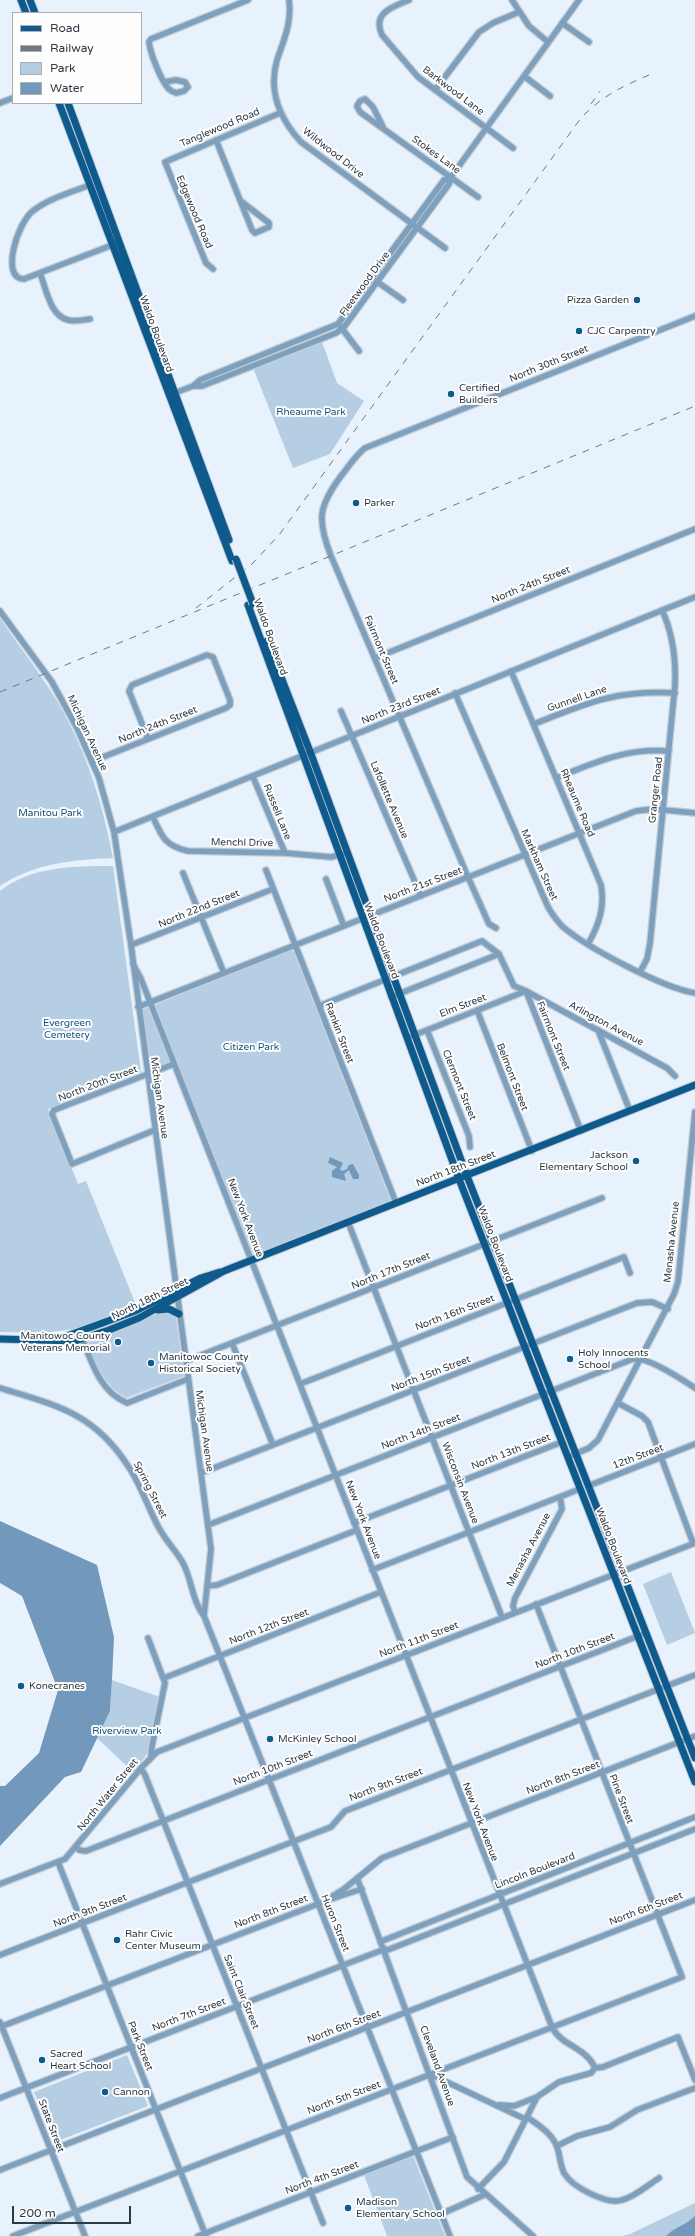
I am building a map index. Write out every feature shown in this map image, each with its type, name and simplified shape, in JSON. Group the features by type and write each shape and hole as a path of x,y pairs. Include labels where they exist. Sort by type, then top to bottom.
{"main road":[{"path":"21,0 26,12"},
{"path":"30,0 35,12"},
{"name":"Waldo Boulevard","path":"60,104 168,396 234,560"},
{"name":"Waldo Boulevard","path":"68,104 176,392 303,757 459,1179 695,1782"},
{"name":"Waldo Boulevard","path":"250,604 311,754 392,976 492,1241 695,1758"},
{"name":"North 18th Street","path":"56,1340 135,1311 201,1278 224,1271 532,1151 695,1085"},
{"name":"North 18th Street","path":"0,1339 56,1340 64,1342 83,1340 152,1311 224,1271"},
{"path":"152,1311 169,1309 179,1314"}],"street":[{"path":"165,82 150,47 149,42 151,39 248,0"},
{"name":"Wildwood Drive","path":"289,0 289,29 277,61 274,78 275,93 280,113 288,127 301,142 445,248"},
{"name":"Barkwood Lane","path":"409,0 384,12 380,18 379,29 382,35 418,77 513,148"},
{"path":"512,0 529,26 548,42"},
{"name":"Fleetwood Drive","path":"168,396 193,386 200,380 340,326 415,226 444,180 451,177 579,0"},
{"path":"435,90 479,32 493,23 519,12"},
{"path":"562,23 589,42"},
{"path":"524,76 550,96"},
{"path":"0,103 12,98"},
{"name":"Stokes Lane","path":"383,127 373,107 365,99 360,101 357,106 360,112 383,127 478,197"},
{"name":"Tanglewood Road","path":"168,160 280,113"},
{"path":"216,140 242,202 255,233 270,227 270,223 265,218 242,202"},
{"name":"Edgewood Road","path":"168,160 165,162 165,166 206,263 213,269"},
{"path":"7,251 19,228 33,210 42,204 90,185"},
{"path":"8,274 16,279 24,279 121,242"},
{"path":"40,273 56,312 61,318 70,321 90,319"},
{"path":"376,280 403,300"},
{"name":"North 30th Street","path":"365,448 695,316"},
{"path":"340,326 359,352"},
{"name":"Fairmont Street","path":"365,448 357,455 326,498 322,507 321,523 331,556 468,877 489,924 496,928"},
{"name":"North 24th Street","path":"375,658 695,530"},
{"name":"North 23rd Street","path":"114,832 311,754 399,715 695,597"},
{"name":"Granger Road","path":"640,972 647,959 650,943 675,693 674,648 662,610"},
{"name":"Michigan Avenue","path":"0,611 58,692 93,761 114,832 131,945 138,1007 202,1473 211,1549 204,1616"},
{"name":"North 24th Street","path":"93,761 148,739 230,705 230,700 213,656 207,655 132,685 129,691 148,739"},
{"name":"Rheaume Road","path":"511,671 598,874 603,897 601,917 588,944"},
{"name":"Gunnell Lane","path":"534,724 587,703 617,695 643,692 675,693"},
{"name":"Markham Street","path":"456,693 525,855 548,907 555,918 562,926 588,944 640,972 678,989 695,993"},
{"name":"Lafollette Avenue","path":"341,711 421,896"},
{"path":"556,778 623,753 638,750 669,751"},
{"name":"Russell Lane","path":"253,777 285,853"},
{"name":"North 21st Street","path":"138,1007 636,811 646,809 695,813"},
{"name":"Menchl Drive","path":"153,817 160,834 167,842 175,848 188,851 285,853 331,857 347,853"},
{"name":"Rankin Street","path":"266,870 396,1203"},
{"path":"183,873 224,973"},
{"path":"326,879 344,926"},
{"name":"North 22nd Street","path":"131,945 273,889"},
{"path":"319,1006 482,941 500,954 512,983 526,991"},
{"path":"392,997 500,954"},
{"name":"New York Avenue","path":"133,964 150,1002 552,2027 558,2037 586,2054 595,2068"},
{"name":"Fairmont Street","path":"526,991 581,1131"},
{"name":"Elm Street","path":"407,1038 526,991"},
{"name":"Arlington Avenue","path":"526,991 667,1068 675,1076"},
{"name":"Belmont Street","path":"476,1010 532,1151"},
{"name":"Clermont Street","path":"427,1030 469,1136 470,1147"},
{"path":"598,1030 630,1112"},
{"name":"North 20th Street","path":"155,1130 72,1164 52,1114 54,1110 174,1064"},
{"name":"Menasha Avenue","path":"568,1457 595,1443 668,1309 678,1282 695,1112"},
{"name":"North 17th Street","path":"186,1361 602,1198"},
{"name":"Wisconsin Avenue","path":"348,1222 502,1617"},
{"name":"North 16th Street","path":"300,1384 624,1257 630,1273"},
{"name":"North 15th Street","path":"202,1473 638,1303 652,1302 668,1309"},
{"path":"79,1332 102,1382 119,1399 127,1403 188,1379"},
{"path":"232,1343 273,1445"},
{"path":"641,1359 695,1387"},
{"name":"North 14th Street","path":"208,1525 630,1360 641,1359"},
{"name":"Spring Street","path":"0,1388 64,1409 90,1424 105,1437 129,1466 159,1529 184,1565 198,1607 204,1616"},
{"path":"618,1402 646,1419 694,1543"},
{"name":"North 13th Street","path":"354,1523 562,1442"},
{"name":"12th Street","path":"588,1486 695,1444"},
{"path":"372,1570 580,1489"},
{"name":"Menasha Avenue","path":"515,1612 512,1606 514,1598 562,1509 560,1497"},
{"path":"207,1586 216,1585 357,1530"},
{"name":"North 11th Street","path":"151,1756 157,1752 694,1543"},
{"name":"North 12th Street","path":"164,1678 381,1592"},
{"name":"Pine Street","path":"536,1604 682,1977"},
{"name":"Huron Street","path":"204,1616 450,2236"},
{"name":"North 10th Street","path":"76,1847 79,1850 86,1850 646,1633"},
{"name":"North Water Street","path":"76,1847 151,1756 165,1683 148,1638"},
{"name":"North 9th Street","path":"0,1955 294,1842 331,1827 345,1811 695,1675"},
{"name":"North 8th Street","path":"1,2025 318,1904 327,1900 358,1878 382,1858 695,1736"},
{"name":"Saint Clair Street","path":"141,1768 146,1775 323,2223"},
{"name":"Lincoln Boulevard","path":"382,1941 695,1818"},
{"name":"Lincoln Boulevard","path":"385,1950 695,1829"},
{"path":"0,1884 65,1859 76,1847"},
{"name":"Park Street","path":"58,1862 206,2235"},
{"name":"Cleveland Avenue","path":"358,1878 467,2177 484,2195 533,2236"},
{"path":"327,1900 362,1889"},
{"name":"North 6th Street","path":"0,2170 695,1900"},
{"name":"North 7th Street","path":"0,2098 385,1950"},
{"name":"North 5th Street","path":"13,2236 682,1977"},
{"name":"State Street","path":"1,2025 85,2236"},
{"path":"499,2105 514,2106 538,2097 559,2082 591,2073 595,2068 603,2067 678,2037 695,2080"},
{"path":"430,2074 499,2105 542,2127 557,2146 562,2168 572,2182 582,2189 609,2200 620,2201 627,2199 659,2178"},
{"path":"557,2146 576,2136 610,2127 637,2110 695,2088"},
{"path":"478,2189 504,2162 538,2097"},
{"name":"North 4th Street","path":"198,2236 206,2235 311,2192 453,2137"},
{"path":"441,2214 484,2195"}],"green space":[{"name":"Rheaume Park","path":"322,342 337,383 364,401 330,454 293,468 253,368"},
{"name":"Manitou Park","path":"0,618 46,683 73,732 97,793 109,836 113,858 54,864 27,872 0,886"},
{"name":"Evergreen Cemetery","path":"113,866 141,1072 48,1109 78,1184 86,1181 136,1305 75,1329 42,1333 0,1332 0,891 12,883 40,872 69,867"},
{"name":"Citizen Park","path":"291,950 294,952 390,1199 389,1202 255,1254 252,1251 178,1065 151,1075 142,1010"},
{"path":"164,1311 175,1314 176,1317 184,1376 126,1398 113,1388 102,1375 93,1359 88,1343 91,1340"},
{"path":"671,1572 695,1633 667,1645 643,1584"},
{"name":"Riverview Park","path":"112,1680 160,1697 148,1753 133,1772 97,1738 110,1711"},
{"path":"127,2055 148,2106 55,2142 34,2092"},
{"path":"412,2156 445,2236 387,2236 364,2175"},
{"path":"695,2203 695,2236 622,2236 630,2234"}],"water":[{"path":"330,1157 343,1163 340,1169 342,1171 347,1169 349,1165 353,1164 359,1175 359,1179 353,1179 349,1170 344,1174 346,1181 332,1177 332,1171 337,1167 328,1163"},
{"path":"0,1521 97,1565 114,1637 110,1711 81,1772 65,1777 0,1846 0,1786 5,1786 39,1753 58,1690 22,1596 0,1583"},
{"path":"695,2216 695,2236 666,2236 673,2230 688,2222"}],"railway":[{"path":"196,608 252,564 279,535 581,118 604,98 649,75"},
{"path":"591,104 600,91"},
{"path":"0,692 695,406"}],"place":[{"name":"Pizza Garden","path":"637,300"},
{"name":"CJC Carpentry","path":"579,331"},
{"name":"Certified Builders","path":"451,394"},
{"name":"Parker","path":"356,503"},
{"name":"Jackson Elementary School","path":"636,1161"},
{"name":"Manitowoc County Veterans Memorial","path":"118,1342"},
{"name":"Holy Innocents School","path":"570,1359"},
{"name":"Manitowoc County Historical Society","path":"151,1363"},
{"name":"Konecranes","path":"21,1686"},
{"name":"McKinley School","path":"270,1739"},
{"name":"Rahr Civic Center Museum","path":"117,1940"},
{"name":"Sacred Heart School","path":"42,2060"},
{"name":"Cannon","path":"105,2092"},
{"name":"Madison Elementary School","path":"348,2208"}]}
